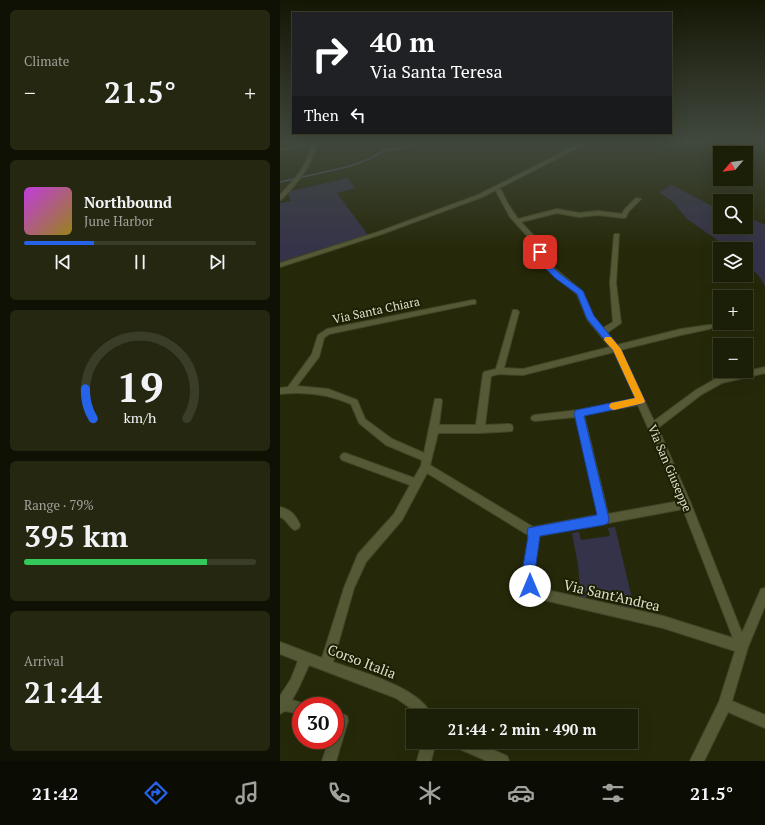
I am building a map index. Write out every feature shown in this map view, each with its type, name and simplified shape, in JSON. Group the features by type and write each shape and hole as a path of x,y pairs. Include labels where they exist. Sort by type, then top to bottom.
{"street":[{"path":"280,198 298,178"},
{"path":"280,265 380,233 480,196 496,192 505,184 518,178"},
{"name":"Via San Giuseppe","path":"496,192 517,221 533,238 544,263 580,293 590,317 616,349 653,427 686,504 742,647"},
{"path":"517,221 557,211 579,214 598,213 624,216 627,210 638,199"},
{"path":"602,332 617,323 613,283 616,235"},
{"name":"Via Santa Chiara","path":"291,390 316,355 321,337 327,332 473,302"},
{"path":"499,371 515,312"},
{"path":"480,429 487,374 499,371 523,372 681,332 709,327"},
{"path":"653,427 699,392 720,380 765,370"},
{"path":"280,391 299,388 344,397 354,402 362,421 389,442 426,463 532,532 686,504"},
{"path":"326,665 349,588 362,558 398,517 417,483 426,463 434,429 438,401"},
{"path":"534,418 579,413 641,401"},
{"path":"579,413 604,519"},
{"path":"434,429 509,428"},
{"path":"345,457 417,483"},
{"path":"280,512 287,514 295,525"},
{"name":"Via Sant'Andrea","path":"532,532 534,536 528,578 530,586 535,593 663,622 742,647"},
{"path":"697,761 725,704 742,647 765,594"},
{"name":"Corso Italia","path":"280,648 400,693 421,709"},
{"path":"292,707 281,705 306,657"},
{"path":"725,704 765,722"},
{"path":"329,761 333,749"},
{"path":"424,761 427,749"},
{"path":"475,749 502,761"}],"shaded area":[{"path":"348,178 355,188 337,193 368,235 280,262 280,203 291,201 288,194 291,191"},
{"path":"672,185 713,206 713,234 753,234 753,219 765,225 765,286 759,276 753,270 753,242 720,242 687,219 673,202 659,192"},
{"path":"615,527 635,611 621,610 621,602 587,595 586,602 581,601 578,565 572,533 579,532 581,540 610,536 608,528"}],"waterway":[{"path":"280,182 300,178"}],"slow traffic":[{"path":"608,340 616,349 641,401 614,406"}],"route":[{"path":"530,586 528,578 534,536 532,532 604,519 579,413 641,401 616,349 590,317 580,293 544,263 540,252"}]}
